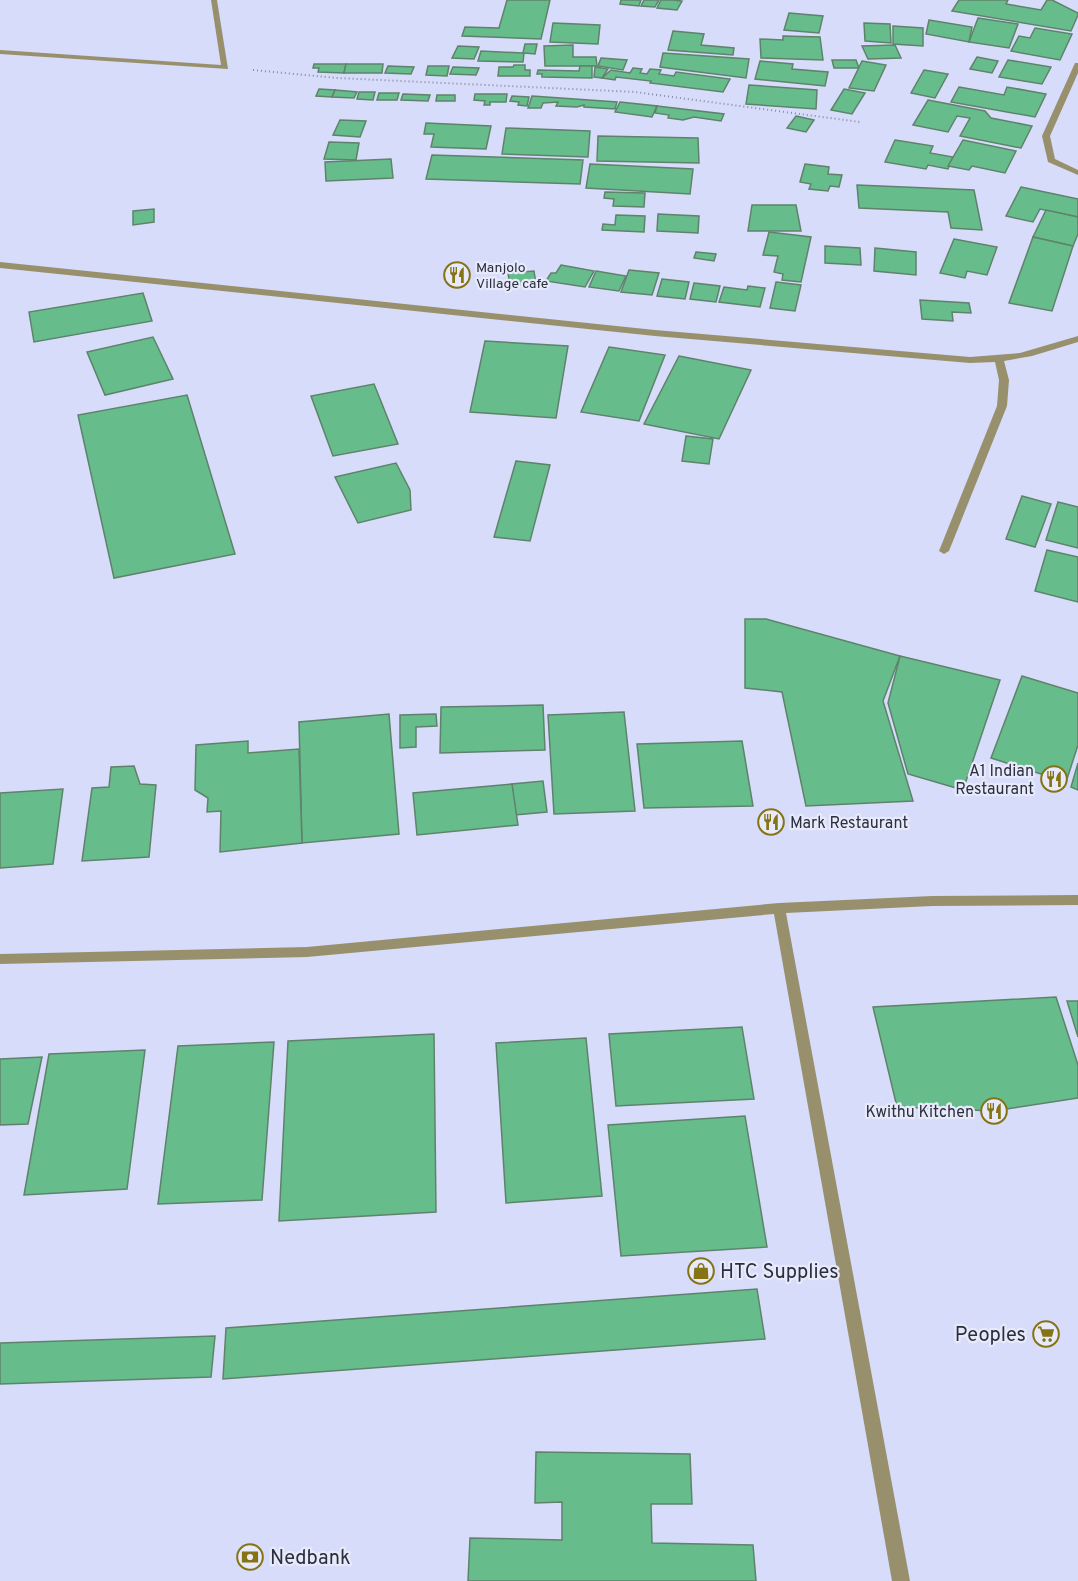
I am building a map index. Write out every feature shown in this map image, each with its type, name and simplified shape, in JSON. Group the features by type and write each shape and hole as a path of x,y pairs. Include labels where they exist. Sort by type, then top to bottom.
{"street":[{"path":"0,52 225,67 214,0"},
{"path":"1078,64 1046,136 1051,160 1078,173"},
{"path":"0,265 655,333 970,360 999,360 1037,352 1063,341 1078,339"},
{"path":"945,551 1002,406 1004,380 999,360"},
{"path":"0,960 307,952 779,908 932,901 1078,900"},
{"path":"779,908 901,1581"}],"path":[{"path":"225,67 337,78 635,92 860,122"}],"building":[{"path":"507,0 550,0 541,39 462,36 465,27 499,28"},
{"path":"621,0 641,0 639,6 620,4"},
{"path":"644,0 659,0 655,7 641,6"},
{"path":"661,0 682,1 677,10 657,8"},
{"path":"959,0 1008,0 1006,4 1041,10 1047,0 1052,0 1078,15 1071,31 952,11"},
{"path":"789,13 823,16 819,33 784,30"},
{"path":"978,18 1018,24 1009,48 969,42"},
{"path":"929,20 972,27 969,42 926,34"},
{"path":"553,23 600,25 598,44 550,42"},
{"path":"864,23 890,24 891,43 865,41"},
{"path":"893,26 923,28 923,46 893,44"},
{"path":"1035,28 1072,34 1060,60 1011,51 1019,36 1030,38"},
{"path":"673,31 704,34 701,45 734,48 733,55 668,50"},
{"path":"783,36 820,37 823,60 761,58 760,39 783,40"},
{"path":"525,44 537,44 535,54 524,53 523,62 478,61 481,51 523,53"},
{"path":"573,45 573,57 596,57 597,66 545,66 544,46"},
{"path":"895,45 901,58 868,59 862,46"},
{"path":"458,46 479,47 474,59 452,58"},
{"path":"663,53 749,59 746,78 660,67"},
{"path":"977,57 998,61 992,73 970,69"},
{"path":"601,58 627,60 623,70 598,66"},
{"path":"832,60 856,60 859,68 834,68"},
{"path":"1008,60 1051,67 1042,84 999,77"},
{"path":"760,61 793,64 792,69 828,72 825,86 755,79"},
{"path":"862,61 886,65 874,91 849,88"},
{"path":"314,64 346,64 344,73 318,72 319,68 313,68"},
{"path":"346,64 383,64 382,73 344,73"},
{"path":"514,65 525,65 525,70 530,70 530,76 498,76 499,67 513,67"},
{"path":"388,66 414,67 411,74 385,73"},
{"path":"428,66 449,66 447,76 426,75"},
{"path":"580,66 592,66 592,78 542,77 542,74 537,74 538,70 579,71"},
{"path":"453,67 479,68 476,75 450,74"},
{"path":"595,67 608,69 602,78 594,77"},
{"path":"633,68 642,69 640,73 647,74 650,69 661,70 659,74 674,76 676,72 730,79 723,92 650,83 651,81 616,77 615,80 602,78 611,70 630,73"},
{"path":"924,70 948,74 935,98 911,93"},
{"path":"749,85 817,90 816,109 746,104"},
{"path":"959,87 1004,95 1007,87 1046,94 1035,117 951,102"},
{"path":"319,89 335,90 332,97 316,96"},
{"path":"844,89 865,93 852,114 831,110"},
{"path":"335,90 357,92 354,98 332,97"},
{"path":"359,92 375,92 373,100 357,99"},
{"path":"379,93 399,93 397,100 377,100"},
{"path":"403,94 430,95 428,101 401,100"},
{"path":"475,94 507,94 506,102 490,102 490,105 484,105 485,101 474,100"},
{"path":"437,95 455,95 455,101 436,101"},
{"path":"512,96 529,97 527,106 510,101"},
{"path":"532,96 617,102 615,109 584,107 584,105 556,106 558,102 543,103 541,108 528,108"},
{"path":"928,100 985,111 991,118 1032,126 1021,148 960,136 970,118 957,116 948,132 913,125"},
{"path":"620,102 657,106 652,117 615,112"},
{"path":"657,106 724,114 721,121 694,117 683,120 655,113"},
{"path":"796,116 814,120 806,132 787,128"},
{"path":"340,120 366,121 360,137 333,135"},
{"path":"426,123 491,126 486,149 431,147 434,134 424,134"},
{"path":"506,128 590,131 588,157 502,154"},
{"path":"598,136 698,138 699,163 597,161"},
{"path":"895,140 933,146 930,153 953,157 948,169 928,165 926,169 885,162"},
{"path":"963,140 1016,151 1005,173 972,166 969,170 948,166"},
{"path":"329,142 359,143 356,160 324,159"},
{"path":"432,155 583,160 580,184 426,179"},
{"path":"391,159 393,178 326,181 325,162"},
{"path":"590,164 693,169 690,194 586,188"},
{"path":"805,164 829,167 828,174 842,175 839,187 830,186 828,191 809,189 811,184 800,182"},
{"path":"857,185 974,190 982,230 951,228 948,212 859,208"},
{"path":"1021,187 1078,199 1078,217 1040,209 1033,222 1006,216"},
{"path":"605,192 645,193 644,207 613,206 614,199 604,198"},
{"path":"752,205 796,205 801,231 748,231"},
{"path":"154,209 154,222 133,225 133,211"},
{"path":"1046,210 1078,217 1078,234 1073,246 1033,237"},
{"path":"658,214 699,216 698,233 657,231"},
{"path":"616,215 645,216 644,232 602,230 603,224 615,225"},
{"path":"769,232 811,237 801,282 782,280 783,274 774,272 778,256 763,255"},
{"path":"1033,237 1073,246 1052,311 1009,303"},
{"path":"954,239 997,247 987,275 967,271 965,278 940,273"},
{"path":"825,246 860,248 861,265 825,263"},
{"path":"875,248 916,252 916,275 874,271"},
{"path":"696,252 716,254 714,261 694,258"},
{"path":"561,265 594,271 585,287 546,281 551,273 556,273"},
{"path":"629,270 659,273 652,295 621,292"},
{"path":"534,271 536,284 510,285 508,273"},
{"path":"596,271 626,276 619,291 589,287"},
{"path":"662,279 689,282 685,299 657,296"},
{"path":"776,282 801,285 795,311 770,308"},
{"path":"694,283 720,286 716,302 690,299"},
{"path":"748,286 765,288 760,307 719,302 724,287 747,290"},
{"path":"143,293 152,321 34,342 29,312"},
{"path":"920,300 969,303 971,313 952,312 953,321 922,319"},
{"path":"153,337 173,379 105,395 87,352"},
{"path":"485,341 568,346 556,418 470,412"},
{"path":"609,347 665,355 639,421 581,412"},
{"path":"679,356 751,370 719,439 644,424"},
{"path":"374,384 398,444 333,456 311,396"},
{"path":"187,395 235,554 114,578 78,415"},
{"path":"686,436 713,439 709,464 682,461"},
{"path":"516,461 550,465 530,541 494,537"},
{"path":"396,463 410,490 411,510 358,523 335,477"},
{"path":"1022,496 1051,504 1035,547 1006,539"},
{"path":"1058,502 1078,507 1078,548 1046,540"},
{"path":"1047,550 1078,557 1078,602 1035,591"},
{"path":"745,619 766,619 900,656 883,701 913,801 806,806 782,692 745,688"},
{"path":"900,656 1000,680 963,790 908,774 888,703"},
{"path":"1022,676 1078,693 1078,745 1066,782 991,758"},
{"path":"543,705 545,750 440,753 441,707"},
{"path":"624,712 635,811 554,814 548,715"},
{"path":"389,714 399,834 302,843 299,722"},
{"path":"436,714 437,726 416,727 416,747 400,748 400,715"},
{"path":"248,741 248,753 299,749 302,843 220,852 221,811 207,812 208,798 195,790 196,745"},
{"path":"742,741 753,806 644,808 637,744"},
{"path":"1078,763 1078,790 1071,787"},
{"path":"134,766 140,784 156,785 149,857 82,861 92,788 109,787 111,767"},
{"path":"543,781 547,812 515,815 512,784"},
{"path":"512,784 518,825 417,835 413,793"},
{"path":"63,789 53,864 0,868 0,793"},
{"path":"1056,997 1078,1065 1078,1098 994,1111 897,1107 873,1007"},
{"path":"1067,1001 1078,1001 1078,1037"},
{"path":"742,1027 754,1099 616,1106 609,1034"},
{"path":"434,1034 436,1212 279,1221 288,1041"},
{"path":"586,1038 602,1196 506,1203 496,1043"},
{"path":"274,1042 262,1200 158,1204 178,1046"},
{"path":"145,1050 127,1189 24,1195 49,1054"},
{"path":"42,1057 28,1124 0,1125 0,1059"},
{"path":"745,1116 767,1247 621,1256 608,1125"},
{"path":"757,1289 765,1339 223,1379 226,1328"},
{"path":"215,1336 211,1377 0,1384 0,1343"},
{"path":"536,1452 690,1454 692,1504 651,1504 652,1543 753,1545 756,1581 468,1581 470,1538 562,1540 562,1502 535,1503"}],"place":[{"name":"Manjolo Village cafe","path":"457,275"},
{"name":"A1 Indian Restaurant","path":"1054,779"},
{"name":"Mark Restaurant","path":"771,822"},
{"name":"Kwithu Kitchen","path":"994,1111"},
{"name":"HTC Supplies","path":"701,1271"},
{"name":"Peoples","path":"1046,1334"},
{"name":"Nedbank","path":"250,1557"}]}
